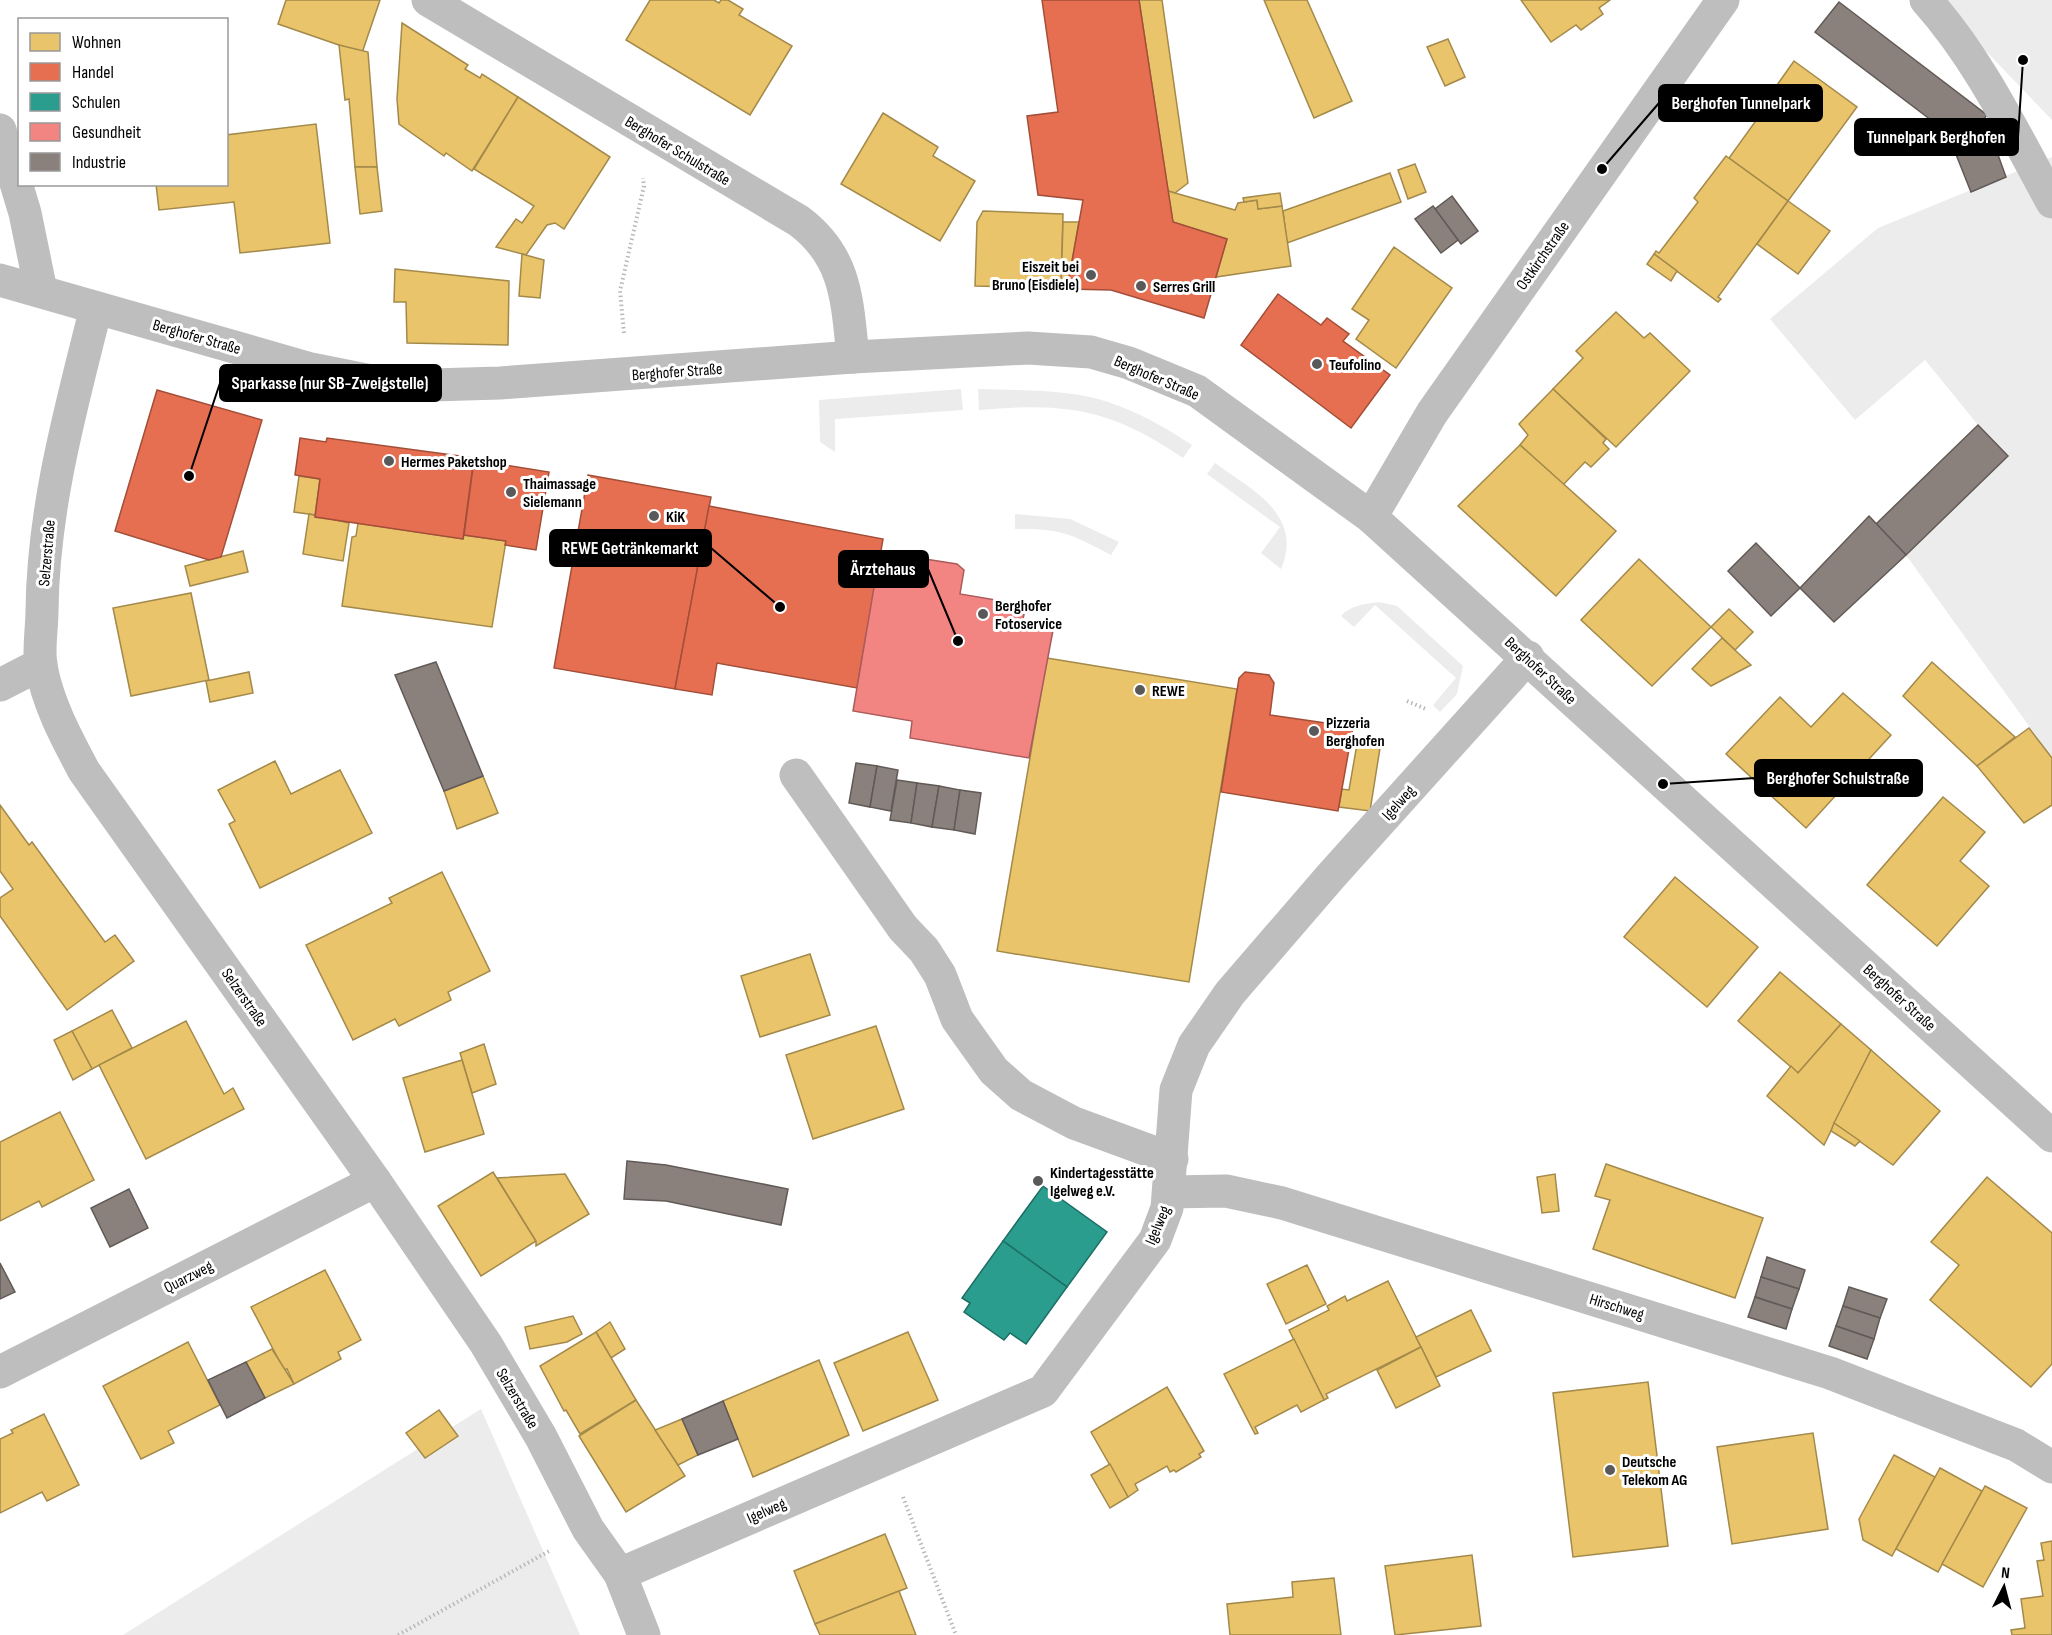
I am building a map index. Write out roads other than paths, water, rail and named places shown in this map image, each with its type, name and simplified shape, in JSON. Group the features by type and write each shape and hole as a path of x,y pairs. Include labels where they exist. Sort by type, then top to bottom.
{"street":[{"name":"Berghofer Schulstraße","path":"428,0 799,221 818,235 838,266 847,304 853,357"},
{"name":"Ostkirchstraße","path":"1371,517 1432,413 1723,0"},
{"path":"1926,0 1943,19 1988,87 2052,202"},
{"path":"0,130 25,213 41,291"},
{"name":"Berghofer Straße","path":"0,280 311,369 371,381 432,385 636,374 853,357 1028,348 1091,352 1129,363 1197,391 1371,517 1528,657 1663,784 2052,1136"},
{"name":"Selzerstraße","path":"96,308 61,452 49,517 42,579 41,664 56,718 84,771 375,1180 486,1344 541,1437 588,1529 620,1574 644,1635"},
{"name":"Igelweg","path":"620,1574 1043,1391 1155,1240 1167,1208 1176,1090 1194,1045 1230,993 1331,876 1528,657"},
{"path":"0,685 41,664"},
{"path":"796,775 903,928 924,950 940,975 957,1019 994,1071 1021,1095 1074,1123 1172,1159"},
{"name":"Quarzweg","path":"0,1372 375,1180"},
{"name":"Hirschweg","path":"1169,1192 1226,1191 1282,1203 1671,1322 1830,1372 2016,1445 2052,1467"}],"place":[{"name":"Tunnelpark Berghofen","path":"2023,60"},
{"name":"Berghofen Tunnelpark","path":"1602,169"},
{"name":"Eiszeit bei Bruno (Eisdiele)","path":"1091,275"},
{"name":"Serres Grill","path":"1141,286"},
{"name":"Teufolino","path":"1317,364"},
{"name":"Hermes Paketshop","path":"389,461"},
{"name":"Sparkasse (nur SB-Zweigstelle)","path":"189,476"},
{"name":"Thaimassage Sielemann","path":"511,492"},
{"name":"KiK","path":"654,516"},
{"name":"REWE Getränkemarkt","path":"780,607"},
{"name":"Berghofer Fotoservice","path":"983,614"},
{"name":"Ärztehaus","path":"958,641"},
{"name":"REWE","path":"1140,690"},
{"name":"Pizzeria Berghofen","path":"1314,731"},
{"name":"Berghofer Schulstraße","path":"1663,784"},
{"name":"Kindertagesstätte Igelweg e.V.","path":"1038,1181"},
{"name":"Deutsche Telekom AG","path":"1610,1470"}]}
